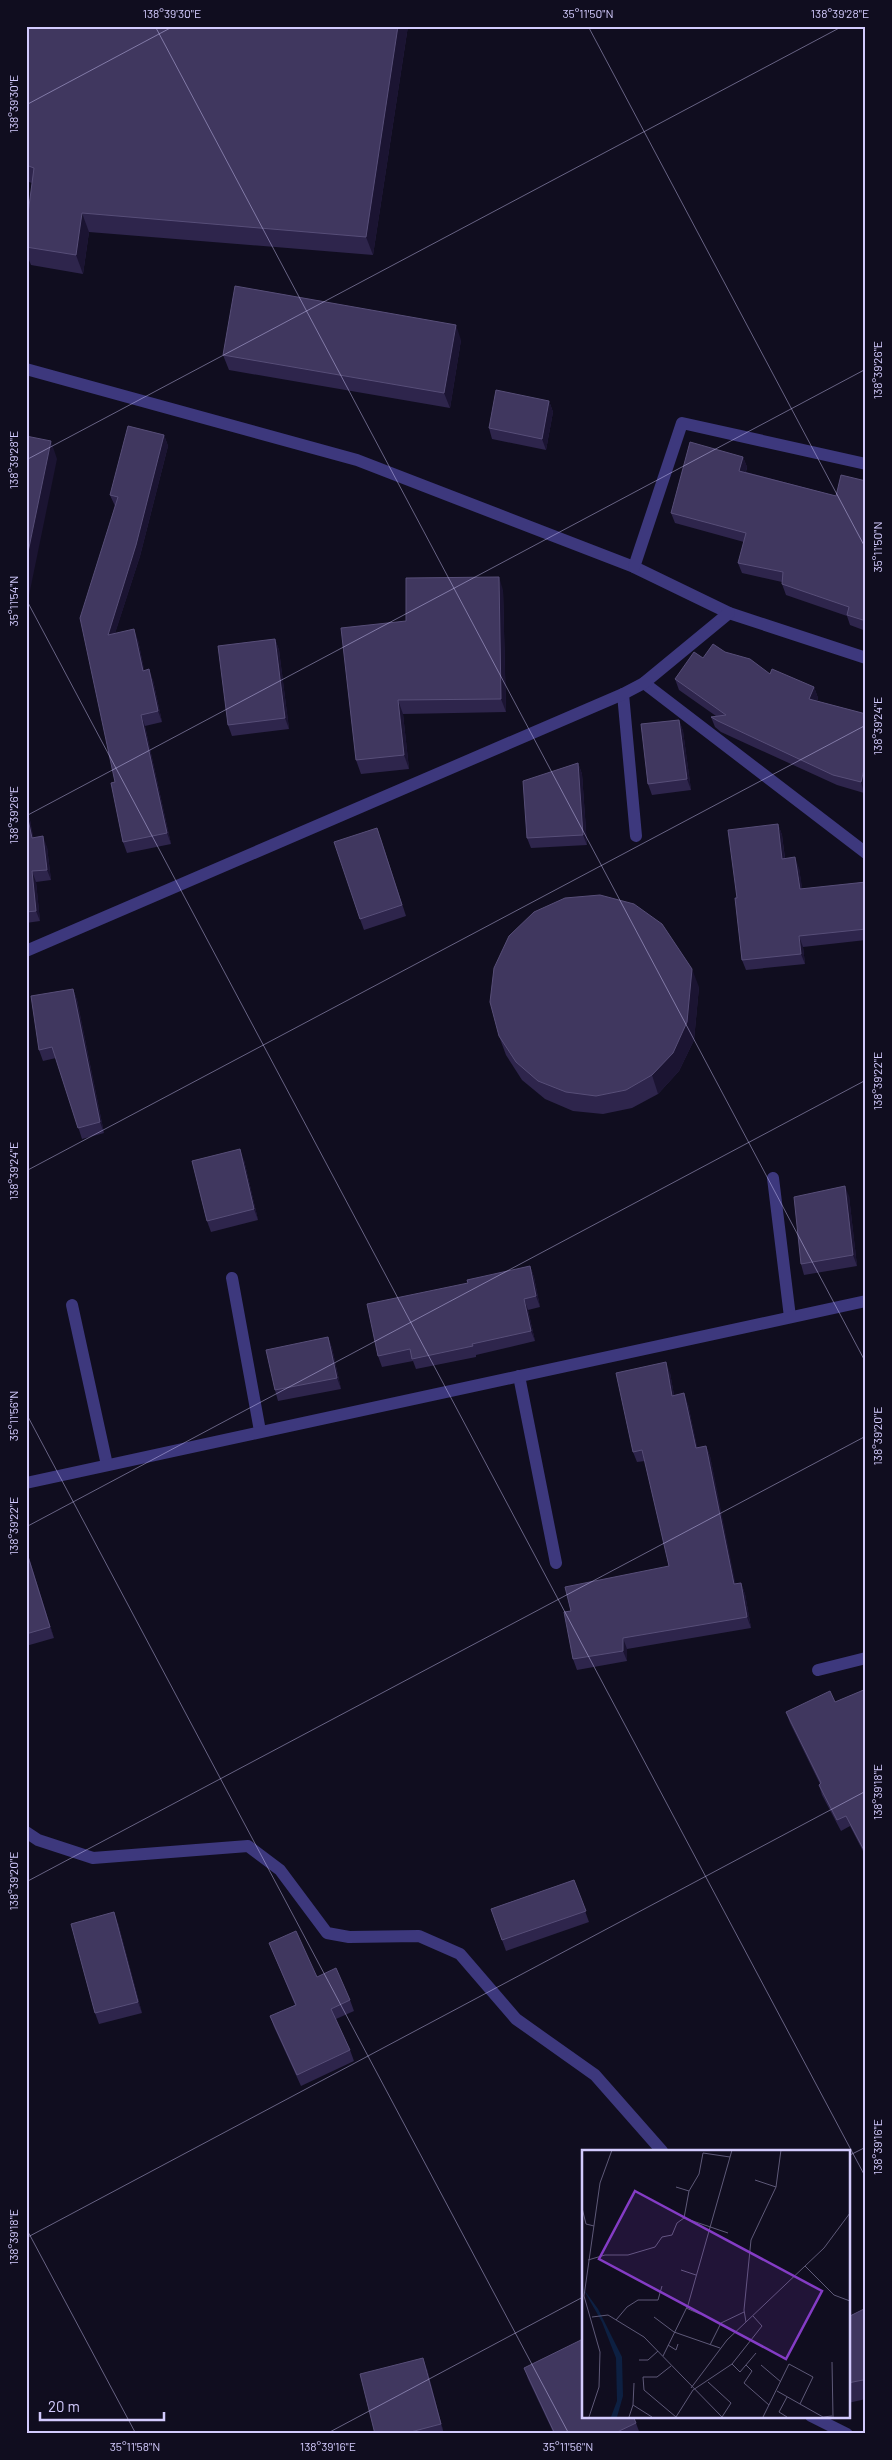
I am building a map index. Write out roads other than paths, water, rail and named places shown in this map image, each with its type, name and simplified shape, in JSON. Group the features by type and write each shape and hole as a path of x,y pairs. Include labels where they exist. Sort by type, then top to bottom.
{"street":[{"path":"26,369 357,460 634,567 729,613 866,658"},
{"path":"634,567 682,423 866,464"},
{"path":"26,951 623,694 644,683 729,613"},
{"path":"644,683 866,853"},
{"path":"623,694 636,836"},
{"path":"773,1178 790,1317"},
{"path":"232,1278 260,1431"},
{"path":"26,1482 866,1301"},
{"path":"72,1305 107,1464"},
{"path":"519,1376 556,1563"},
{"path":"818,1670 866,1658"},
{"path":"26,1832 38,1840 93,1858 248,1846 280,1870 326,1933 349,1937 419,1936 460,1954 516,2019 595,2075 661,2150"},
{"path":"815,2418 847,2434"}]}
